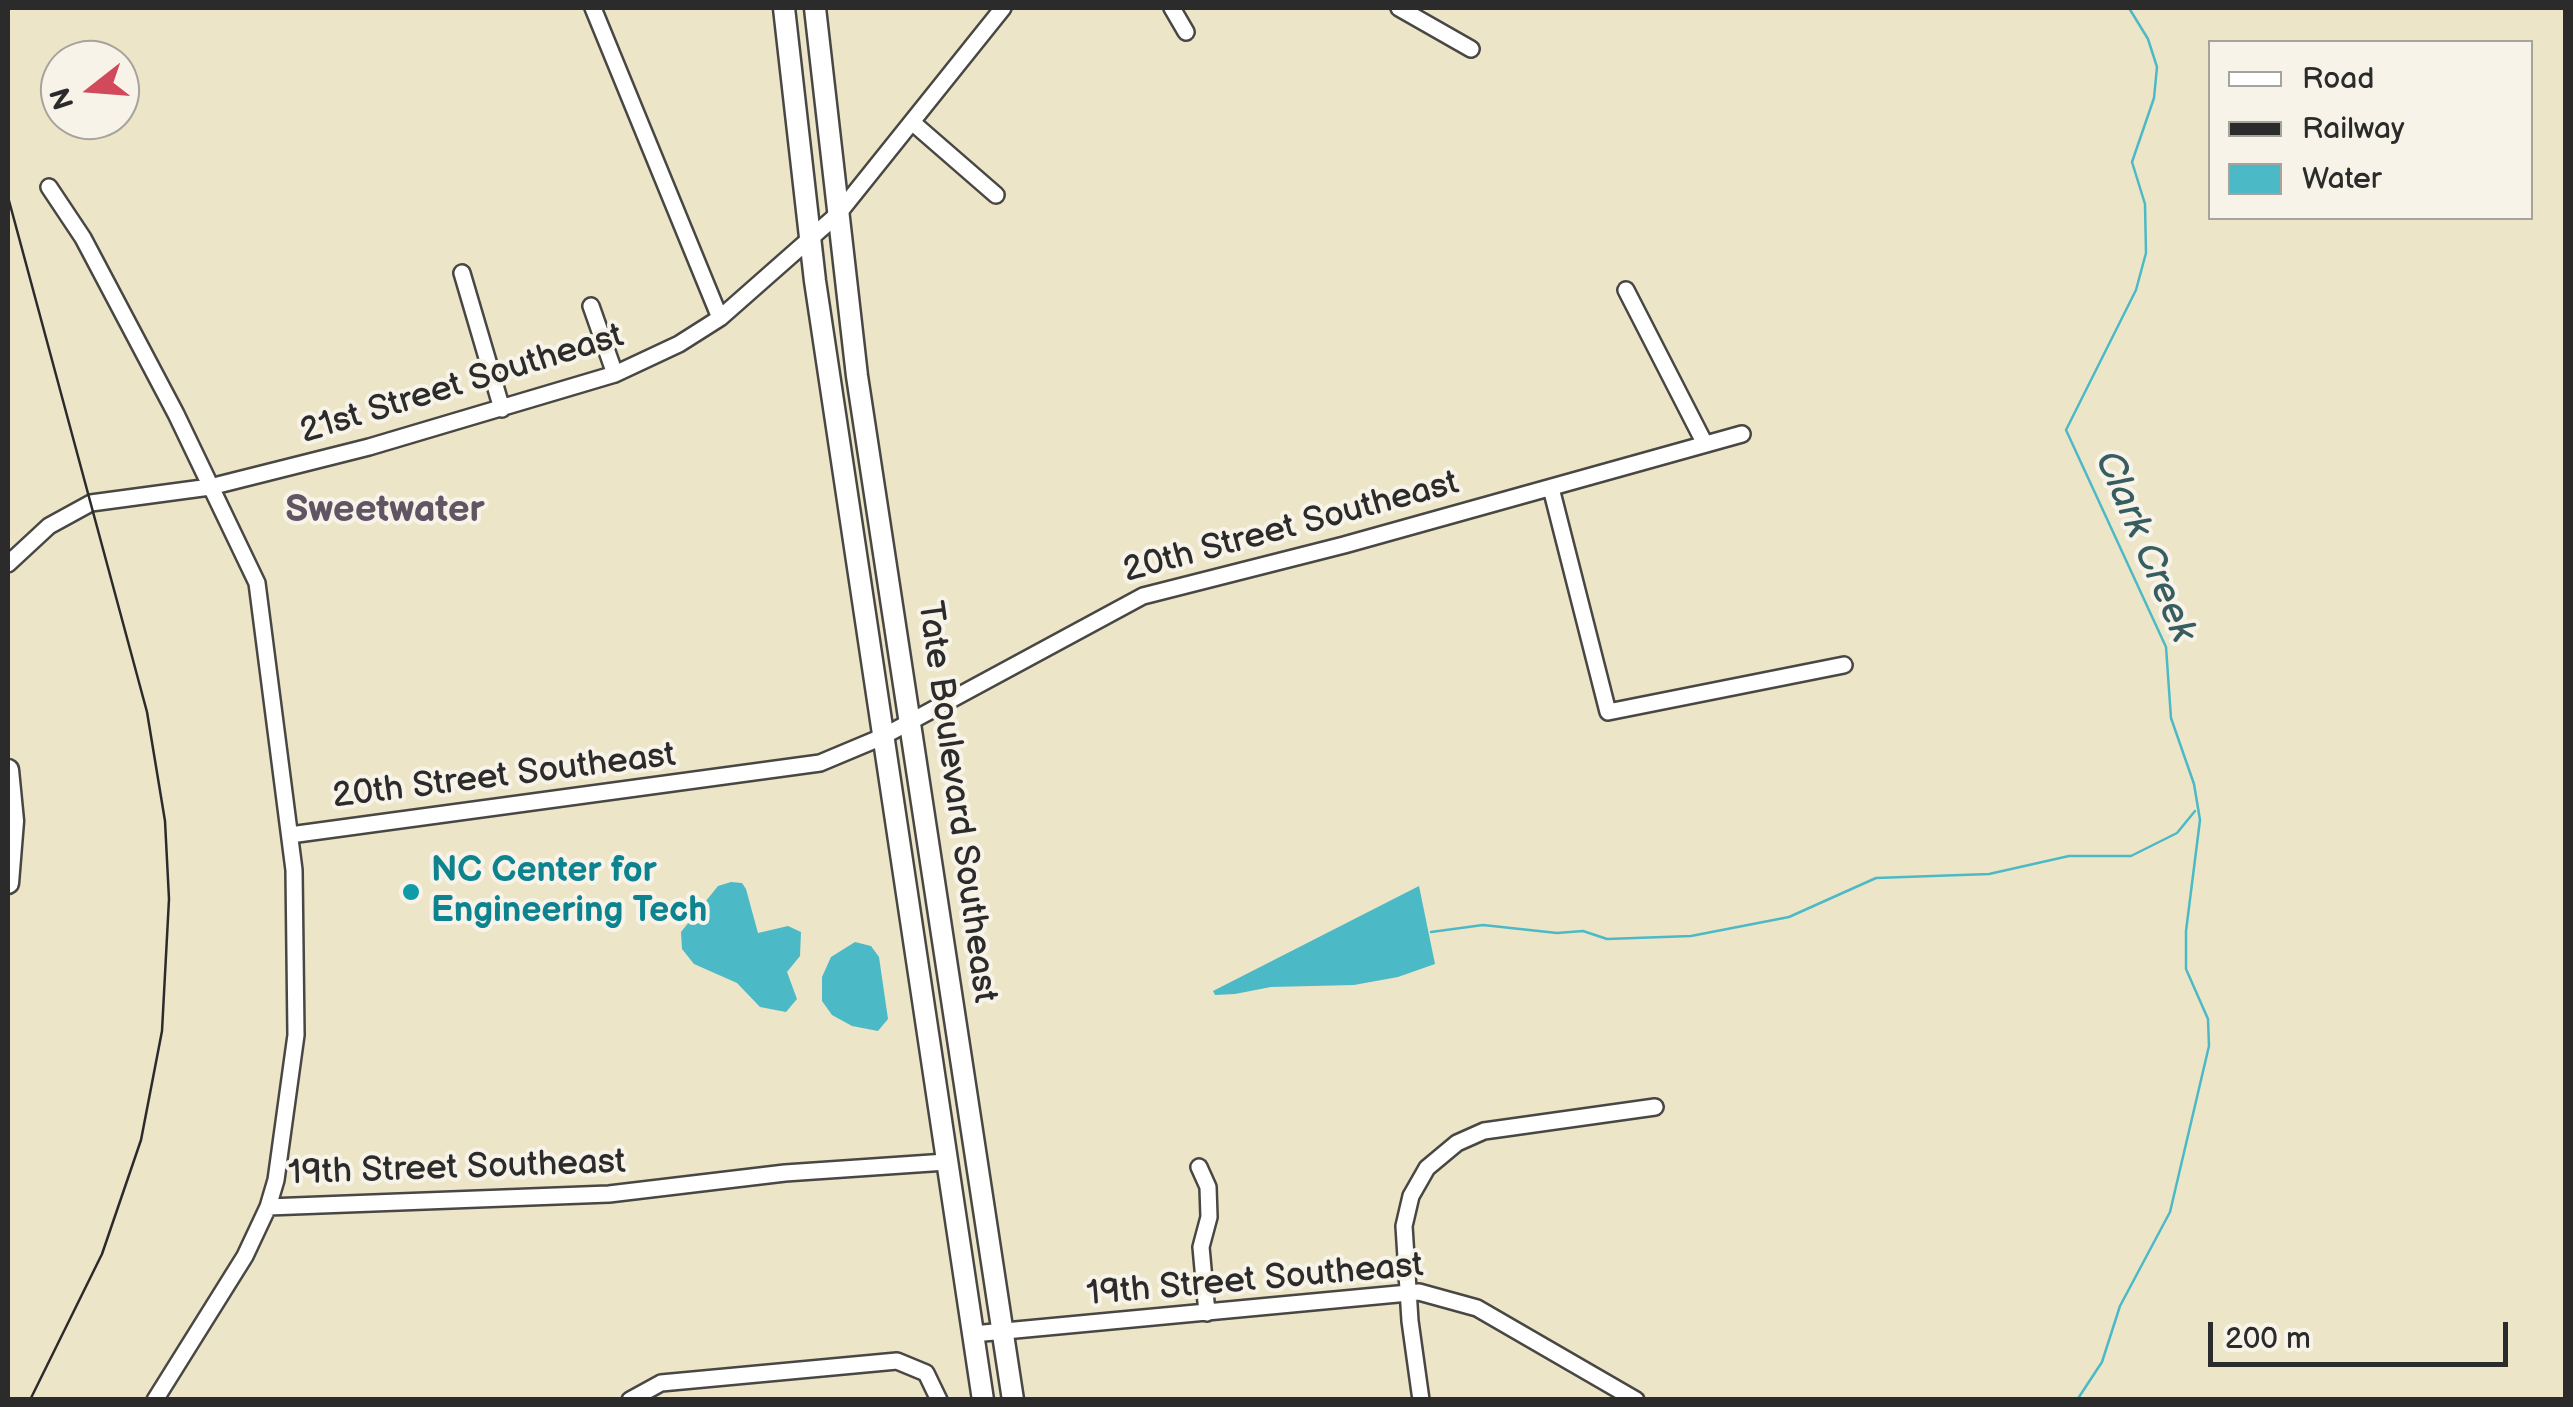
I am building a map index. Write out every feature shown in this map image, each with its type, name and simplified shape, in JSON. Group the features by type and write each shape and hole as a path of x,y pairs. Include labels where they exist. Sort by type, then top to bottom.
{"main road":[{"name":"Tate Boulevard Southeast","path":"784,8 809,237 983,1400"},
{"name":"Tate Boulevard Southeast","path":"815,8 857,376 1013,1400"},
{"path":"8,770 13,843 8,883"}],"street":[{"path":"593,8 720,318"},
{"name":"21st Street Southeast","path":"8,564 49,526 91,503 210,487 502,409 615,374 679,344 720,318 838,214 1003,8"},
{"path":"1172,8 1186,32"},
{"path":"1399,8 1471,48"},
{"path":"912,122 996,195"},
{"path":"49,187 83,238 260,594 290,835 296,911 296,1035 280,1156 268,1207 245,1256 155,1400"},
{"path":"462,272 502,409"},
{"path":"1626,290 1705,444"},
{"path":"591,306 615,374"},
{"name":"20th Street Southeast","path":"290,835 783,771 834,758 882,737 1143,596 1742,434"},
{"path":"1551,488 1608,712 1844,664"},
{"path":"1421,1400 1407,1292 1406,1210 1418,1182 1444,1152 1499,1128 1655,1107"},
{"name":"19th Street Southeast","path":"268,1207 609,1194 785,1173 946,1162"},
{"path":"1198,1168 1208,1186 1208,1217 1201,1247 1207,1313"},
{"name":"19th Street Southeast","path":"973,1334 1407,1292 1439,1295 1477,1308 1636,1400"},
{"path":"630,1400 660,1383 897,1362 926,1373 938,1400"}],"water":[{"path":"742,883 746,889 758,933 788,926 801,932 800,956 787,972 797,999 786,1012 760,1007 737,983 694,964 682,949 681,932 718,886"},
{"path":"1419,886 1435,964 1398,977 1354,985 1271,987 1215,995 1213,991"},
{"path":"855,942 871,946 879,957 888,1019 878,1031 852,1026 832,1015 822,1001 822,977 831,957"}],"waterway":[{"name":"Clark Creek","path":"2077,1400 2102,1362 2120,1306 2170,1212 2209,1046 2208,1019 2186,969 2186,931 2200,820 2194,784 2171,718 2166,647 2066,430 2136,290 2146,253 2145,204 2132,162 2154,98 2157,67 2148,39 2129,8"},
{"path":"1431,932 1483,925 1557,933 1583,931 1607,939 1691,936 1789,917 1876,878 1989,874 2069,856 2131,856 2177,833 2195,811"}],"railway":[{"path":"8,197 147,712 165,821 169,899 162,1031 141,1140 102,1254 30,1400"}],"place":[{"name":"NC Center for Engineering Tech","path":"411,892"}],"district":[{"name":"Sweetwater","path":"385,511"}]}
